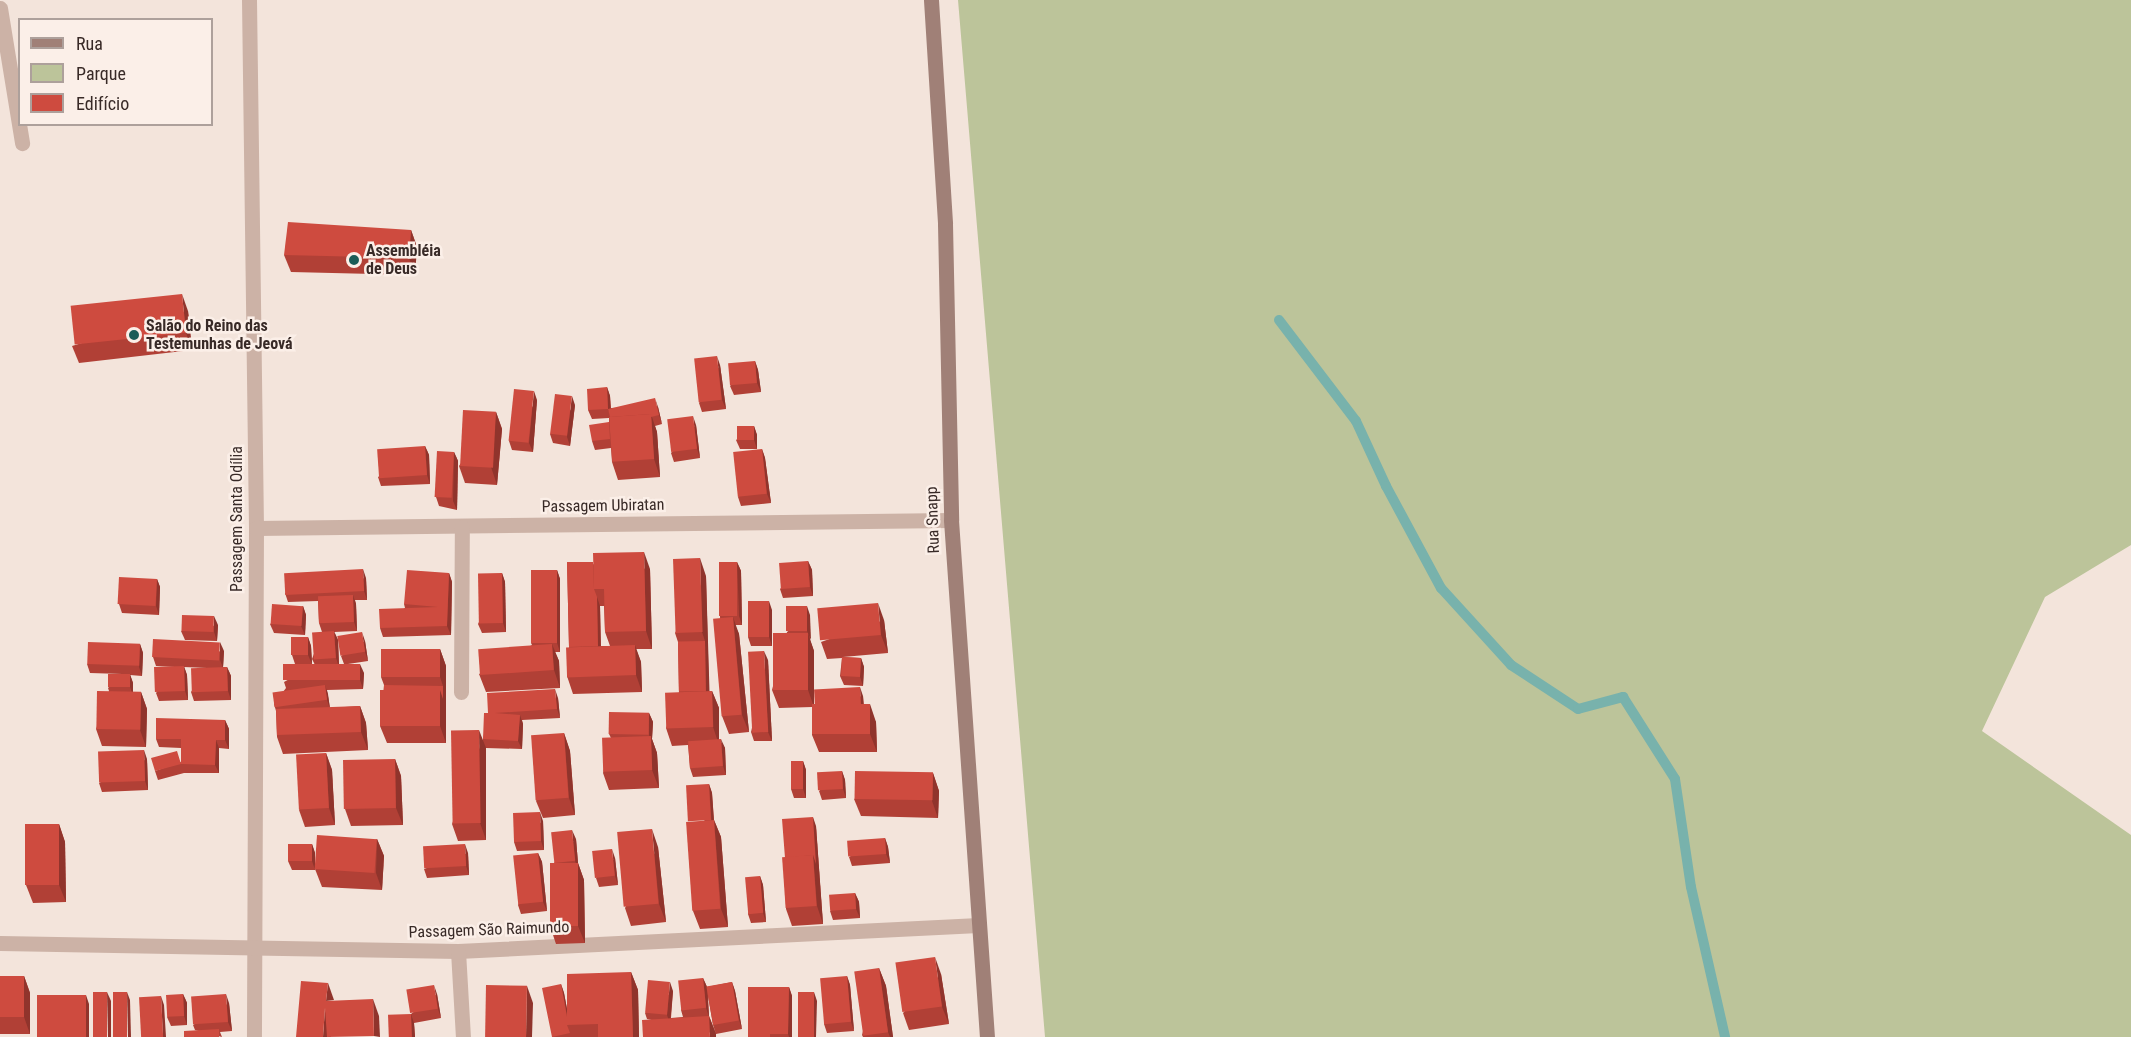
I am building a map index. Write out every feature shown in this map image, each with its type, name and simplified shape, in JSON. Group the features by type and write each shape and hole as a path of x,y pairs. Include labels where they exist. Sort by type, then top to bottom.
{"main road":[{"name":"Rua Snapp","path":"931,0 945,224 951,520 987,1037"}],"street":[{"name":"Passagem Santa Odília","path":"249,0 256,528 252,948 254,1037"},
{"path":"0,8 18,124"},
{"path":"18,126 21,143"},
{"name":"Passagem Ubiratan","path":"256,528 951,520"},
{"path":"461,692 462,527"},
{"name":"Passagem São Raimundo","path":"0,943 458,951 978,925"},
{"path":"458,951 463,1037"}],"green space":[{"path":"958,0 2131,0 2131,545 2045,597 1982,731 2131,835 2131,1037 1045,1037"}],"building":[{"path":"288,222 411,230 409,258 284,255"},
{"path":"182,294 186,333 75,344 71,306"},
{"path":"717,356 722,400 699,402 694,358"},
{"path":"755,361 757,383 730,385 728,363"},
{"path":"607,387 608,409 588,410 587,389"},
{"path":"514,389 534,391 528,443 509,441"},
{"path":"555,394 572,396 567,436 550,434"},
{"path":"655,398 659,415 610,417 608,409"},
{"path":"463,410 496,412 493,468 460,466"},
{"path":"651,414 654,459 612,462 609,417"},
{"path":"693,416 697,449 671,452 667,419"},
{"path":"609,422 610,439 592,441 589,425"},
{"path":"737,426 754,426 754,440 737,440"},
{"path":"425,446 427,475 379,478 377,449"},
{"path":"762,449 767,494 738,497 733,452"},
{"path":"437,451 454,452 452,498 435,497"},
{"path":"644,552 646,631 605,632 604,589 594,589 593,553"},
{"path":"700,558 703,632 676,633 673,559"},
{"path":"808,561 810,587 781,589 779,563"},
{"path":"567,562 593,562 594,589 597,597 598,646 569,647"},
{"path":"719,562 737,562 737,616 719,616"},
{"path":"363,569 364,591 285,595 284,573"},
{"path":"407,570 449,573 447,626 380,628 379,609 438,607 404,604"},
{"path":"531,570 557,570 557,643 531,643"},
{"path":"478,573 502,573 503,623 479,623"},
{"path":"119,577 157,579 156,606 118,604"},
{"path":"353,595 354,622 319,623 318,596"},
{"path":"748,601 769,601 769,637 748,637"},
{"path":"878,603 881,635 820,640 817,608"},
{"path":"272,604 303,606 302,626 271,624"},
{"path":"786,606 807,606 807,631 786,631"},
{"path":"182,615 214,616 213,632 181,631"},
{"path":"733,617 742,715 722,716 713,619"},
{"path":"334,631 336,658 314,659 312,633"},
{"path":"362,632 365,652 340,656 337,636"},
{"path":"773,633 808,633 808,690 773,690"},
{"path":"291,637 308,637 308,655 291,655"},
{"path":"153,639 220,643 219,660 152,657"},
{"path":"678,641 705,641 706,691 679,691"},
{"path":"88,642 140,644 139,666 87,664"},
{"path":"552,644 554,670 480,675 478,649"},
{"path":"635,645 636,675 567,677 566,647"},
{"path":"381,649 440,649 440,677 381,677"},
{"path":"764,651 768,732 752,733 748,652"},
{"path":"842,657 861,658 860,677 841,676"},
{"path":"283,664 360,664 360,680 283,680"},
{"path":"184,666 185,691 155,692 154,667"},
{"path":"227,667 228,691 192,692 191,668"},
{"path":"108,674 130,674 130,687 108,687"},
{"path":"325,685 327,700 275,707 273,692"},
{"path":"384,685 443,686 443,699 440,690 384,691"},
{"path":"860,687 861,705 815,707 814,689"},
{"path":"555,689 557,709 495,713 520,715 518,741 483,739 484,713 488,713 487,693"},
{"path":"380,690 440,690 440,726 380,726"},
{"path":"97,691 141,692 140,730 96,729"},
{"path":"712,691 713,727 666,729 665,693"},
{"path":"812,704 870,704 870,734 812,734"},
{"path":"360,706 361,732 277,735 276,709"},
{"path":"609,712 649,713 649,735 609,734"},
{"path":"156,718 225,720 225,740 216,740 215,765 181,764 181,739 156,739"},
{"path":"451,730 479,730 481,823 453,823"},
{"path":"564,733 569,798 536,800 531,735"},
{"path":"651,736 652,770 603,772 602,738"},
{"path":"721,739 723,766 690,768 688,741"},
{"path":"144,750 145,781 99,783 98,752"},
{"path":"177,751 181,764 155,771 151,758"},
{"path":"326,753 329,808 299,809 296,755"},
{"path":"395,759 396,808 344,809 343,760"},
{"path":"791,761 803,761 803,789 791,789"},
{"path":"842,771 843,789 818,790 817,772"},
{"path":"855,771 933,772 932,800 855,799"},
{"path":"709,784 711,820 688,821 686,785"},
{"path":"540,812 541,841 514,842 513,813"},
{"path":"813,817 816,864 813,855 785,858 782,819"},
{"path":"714,820 720,909 692,911 686,822"},
{"path":"25,824 59,824 59,885 25,885"},
{"path":"652,829 659,904 624,907 617,832"},
{"path":"572,830 575,861 554,863 551,832"},
{"path":"317,835 377,839 374,873 315,869"},
{"path":"885,838 886,854 848,857 847,841"},
{"path":"288,844 312,844 312,861 288,861"},
{"path":"465,844 466,866 424,868 423,846"},
{"path":"612,849 615,876 595,878 592,851"},
{"path":"538,853 543,902 518,904 513,856"},
{"path":"813,855 817,906 786,908 782,857"},
{"path":"550,863 578,863 578,926 550,926"},
{"path":"760,876 763,913 748,914 745,877"},
{"path":"855,893 856,909 830,911 829,895"},
{"path":"935,957 942,1007 902,1012 895,963"},
{"path":"879,968 888,1032 863,1036 854,971"},
{"path":"631,972 633,1037 598,1037 598,1024 567,1025 567,974"},
{"path":"0,976 24,976 24,1017 0,1017"},
{"path":"847,976 851,1022 824,1024 820,978"},
{"path":"703,978 706,1008 681,1010 678,981"},
{"path":"648,980 670,982 667,1015 645,1013"},
{"path":"301,981 328,983 326,1001 373,999 374,1036 327,1037 325,1008 323,1037 296,1037"},
{"path":"732,982 739,1020 713,1025 706,987"},
{"path":"561,984 570,1033 552,1037 542,988"},
{"path":"434,985 438,1009 410,1013 406,989"},
{"path":"486,985 527,986 526,1037 485,1037"},
{"path":"748,987 789,987 788,1034 748,1037"},
{"path":"93,992 107,992 107,1037 93,1037"},
{"path":"113,992 127,992 127,1037 113,1037"},
{"path":"798,992 814,992 814,1037 798,1037"},
{"path":"183,994 184,1016 167,1017 166,995"},
{"path":"226,994 228,1022 193,1024 191,996"},
{"path":"37,995 86,995 86,1037 37,1037"},
{"path":"161,996 163,1037 141,1037 139,997"},
{"path":"411,1014 412,1037 389,1037 388,1015"},
{"path":"709,1016 710,1037 643,1037 642,1020"},
{"path":"219,1029 219,1037 184,1037 184,1031"}],"waterway":[{"path":"1279,320 1356,421 1386,486 1441,588 1511,665 1578,709 1623,697 1675,779 1691,887 1725,1037"}],"place":[{"name":"Assembléia de Deus","path":"354,260"},
{"name":"Salão do Reino das Testemunhas de Jeová","path":"134,335"}]}
